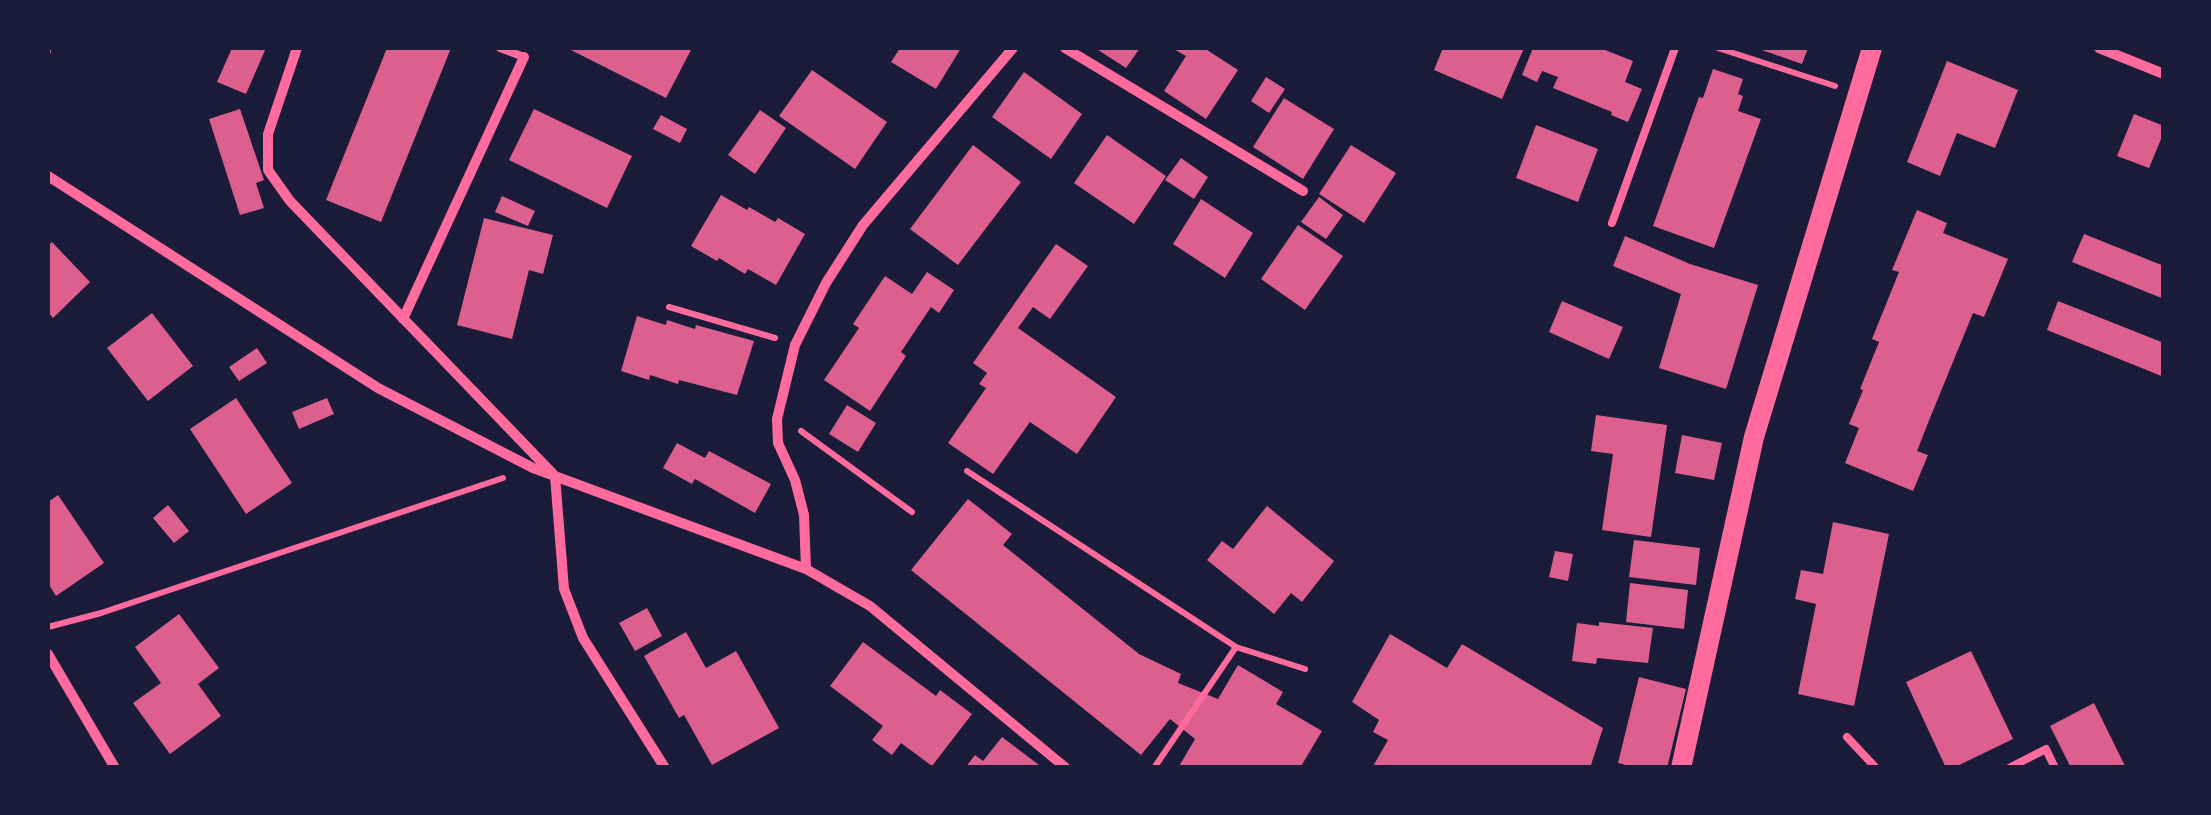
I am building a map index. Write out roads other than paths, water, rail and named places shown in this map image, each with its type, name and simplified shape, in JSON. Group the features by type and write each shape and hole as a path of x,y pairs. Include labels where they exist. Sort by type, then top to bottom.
{"main road":[{"path":"1681,768 1754,438 1872,48"}],"street":[{"path":"298,48 268,134 268,170 290,201 555,476 564,588 583,638 664,768"},
{"path":"806,569 804,515 778,442 777,419 795,344 862,224 1012,48"},
{"path":"1065,48 1303,191"},
{"path":"2098,48 2164,74"},
{"path":"403,319 524,57"},
{"path":"48,176 378,388 533,468 806,569 870,606 1066,768"},
{"path":"48,654 115,768"}],"lane":[{"path":"500,48 524,57"},
{"path":"1612,223 1676,48"},
{"path":"1847,737 1876,768"},
{"path":"2009,768 2046,749 2055,768"}]}
